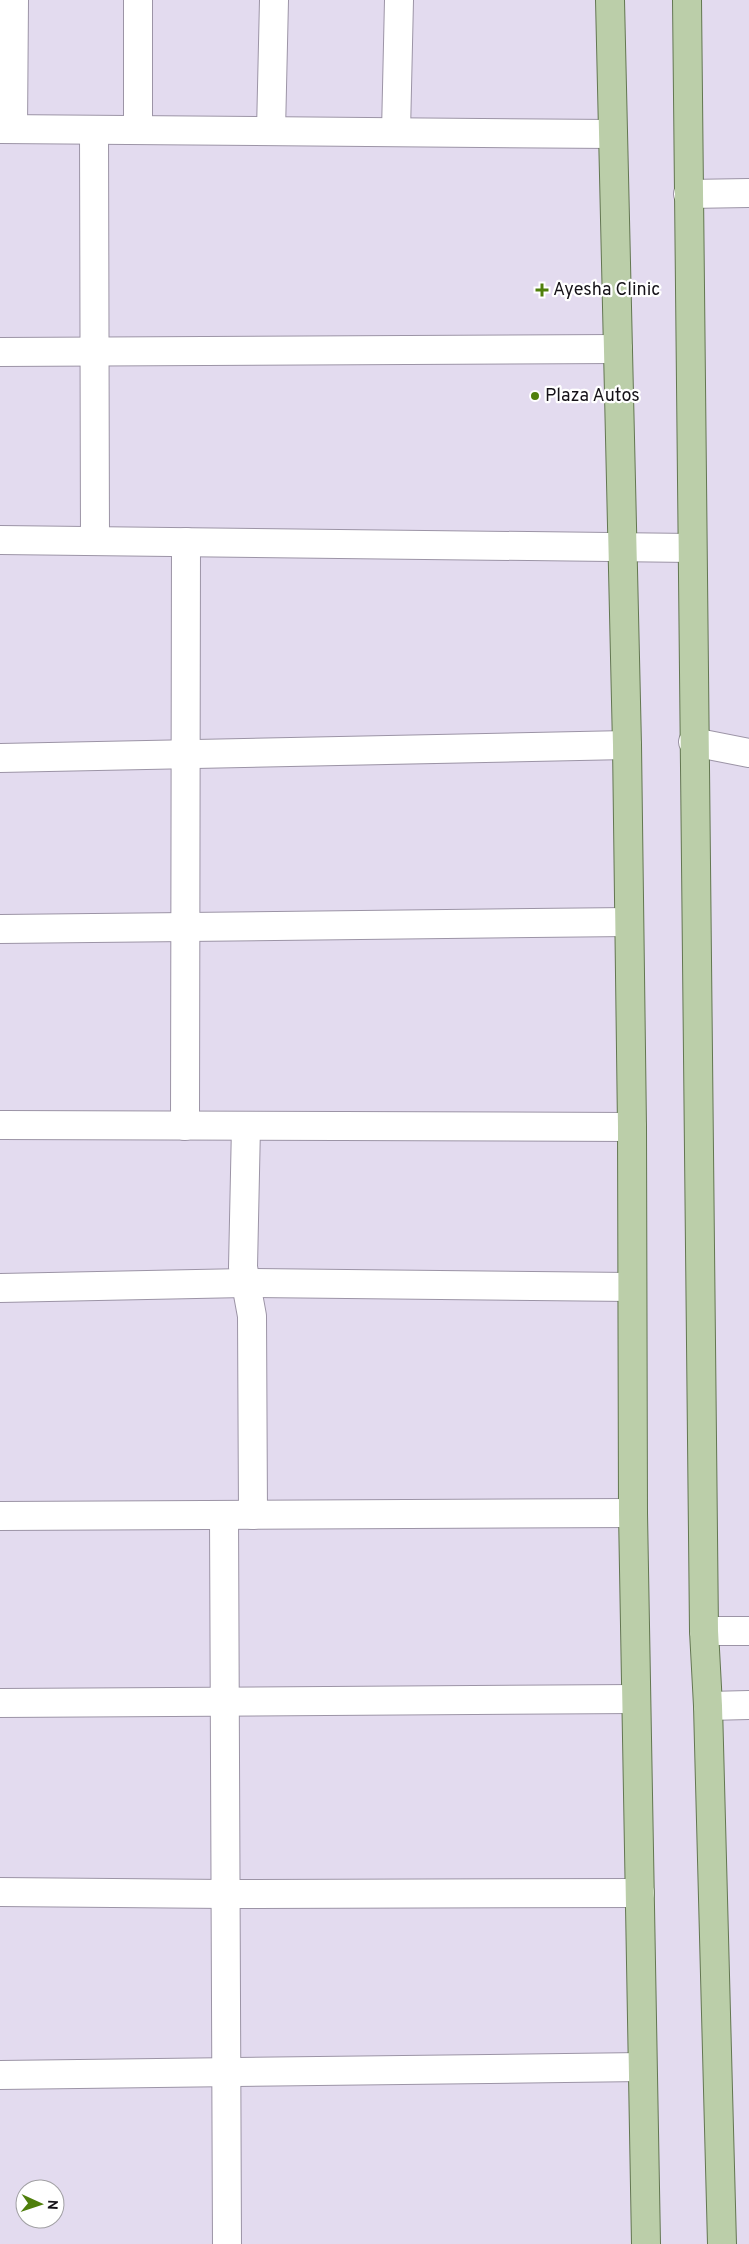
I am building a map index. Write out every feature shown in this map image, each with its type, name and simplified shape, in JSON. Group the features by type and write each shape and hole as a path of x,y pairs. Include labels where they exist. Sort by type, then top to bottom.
{"main road":[{"path":"610,0 627,745 632,1127 633,1513 646,2244"},
{"path":"686,0 704,1631 708,1706 722,2244"}],"street":[{"path":"14,0 7,129 613,134"},
{"path":"138,0 138,130"},
{"path":"271,131 274,0"},
{"path":"396,132 399,0"},
{"path":"94,130 95,541"},
{"path":"688,194 749,193"},
{"path":"0,352 618,349"},
{"path":"0,540 623,549 692,548"},
{"path":"185,1126 186,542"},
{"path":"693,742 749,753"},
{"path":"0,758 627,745"},
{"path":"0,929 629,922"},
{"path":"0,1126 632,1127"},
{"path":"246,1126 243,1267 252,1316 253,1515"},
{"path":"0,1288 245,1283 631,1287"},
{"path":"0,1516 633,1513"},
{"path":"224,1515 227,2244"},
{"path":"704,1631 749,1632"},
{"path":"0,1703 636,1699"},
{"path":"708,1706 749,1705"},
{"path":"0,1892 226,1894 640,1893"},
{"path":"0,2075 642,2067"}],"place":[{"name":"Ayesha Clinic","path":"542,290"},
{"name":"Plaza Autos","path":"535,396"}]}
